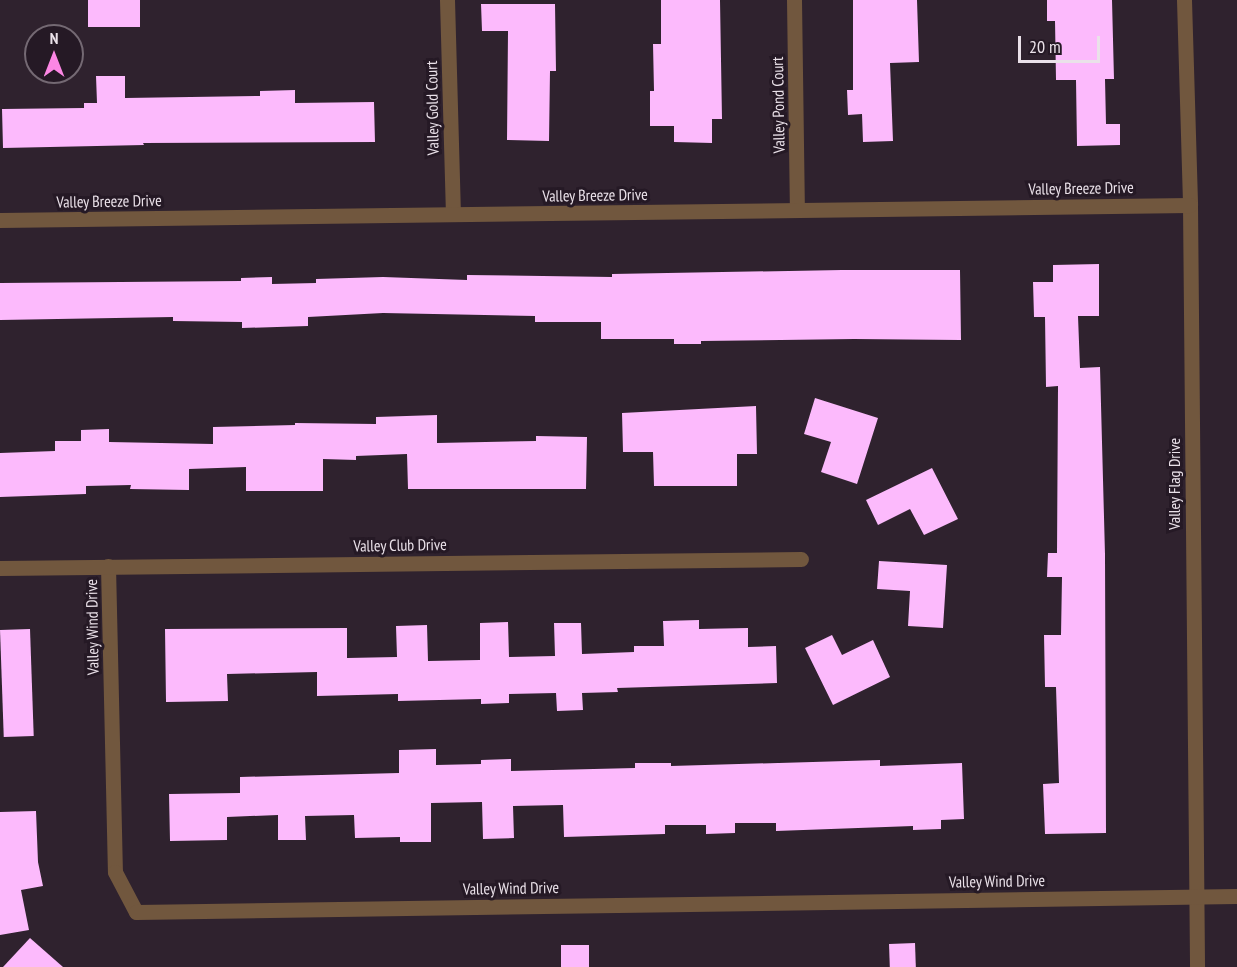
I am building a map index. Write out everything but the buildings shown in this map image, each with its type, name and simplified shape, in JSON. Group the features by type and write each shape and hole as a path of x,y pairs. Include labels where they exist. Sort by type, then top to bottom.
{"street":[{"name":"Valley Gold Court","path":"447,0 453,214"},
{"name":"Valley Pond Court","path":"794,0 797,210"},
{"name":"Valley Flag Drive","path":"1184,0 1190,205 1197,967"},
{"name":"Valley Breeze Drive","path":"0,220 1190,205"},
{"name":"Valley Club Drive","path":"0,568 801,559"},
{"name":"Valley Wind Drive","path":"108,566 115,872 136,912 1237,896"}]}
